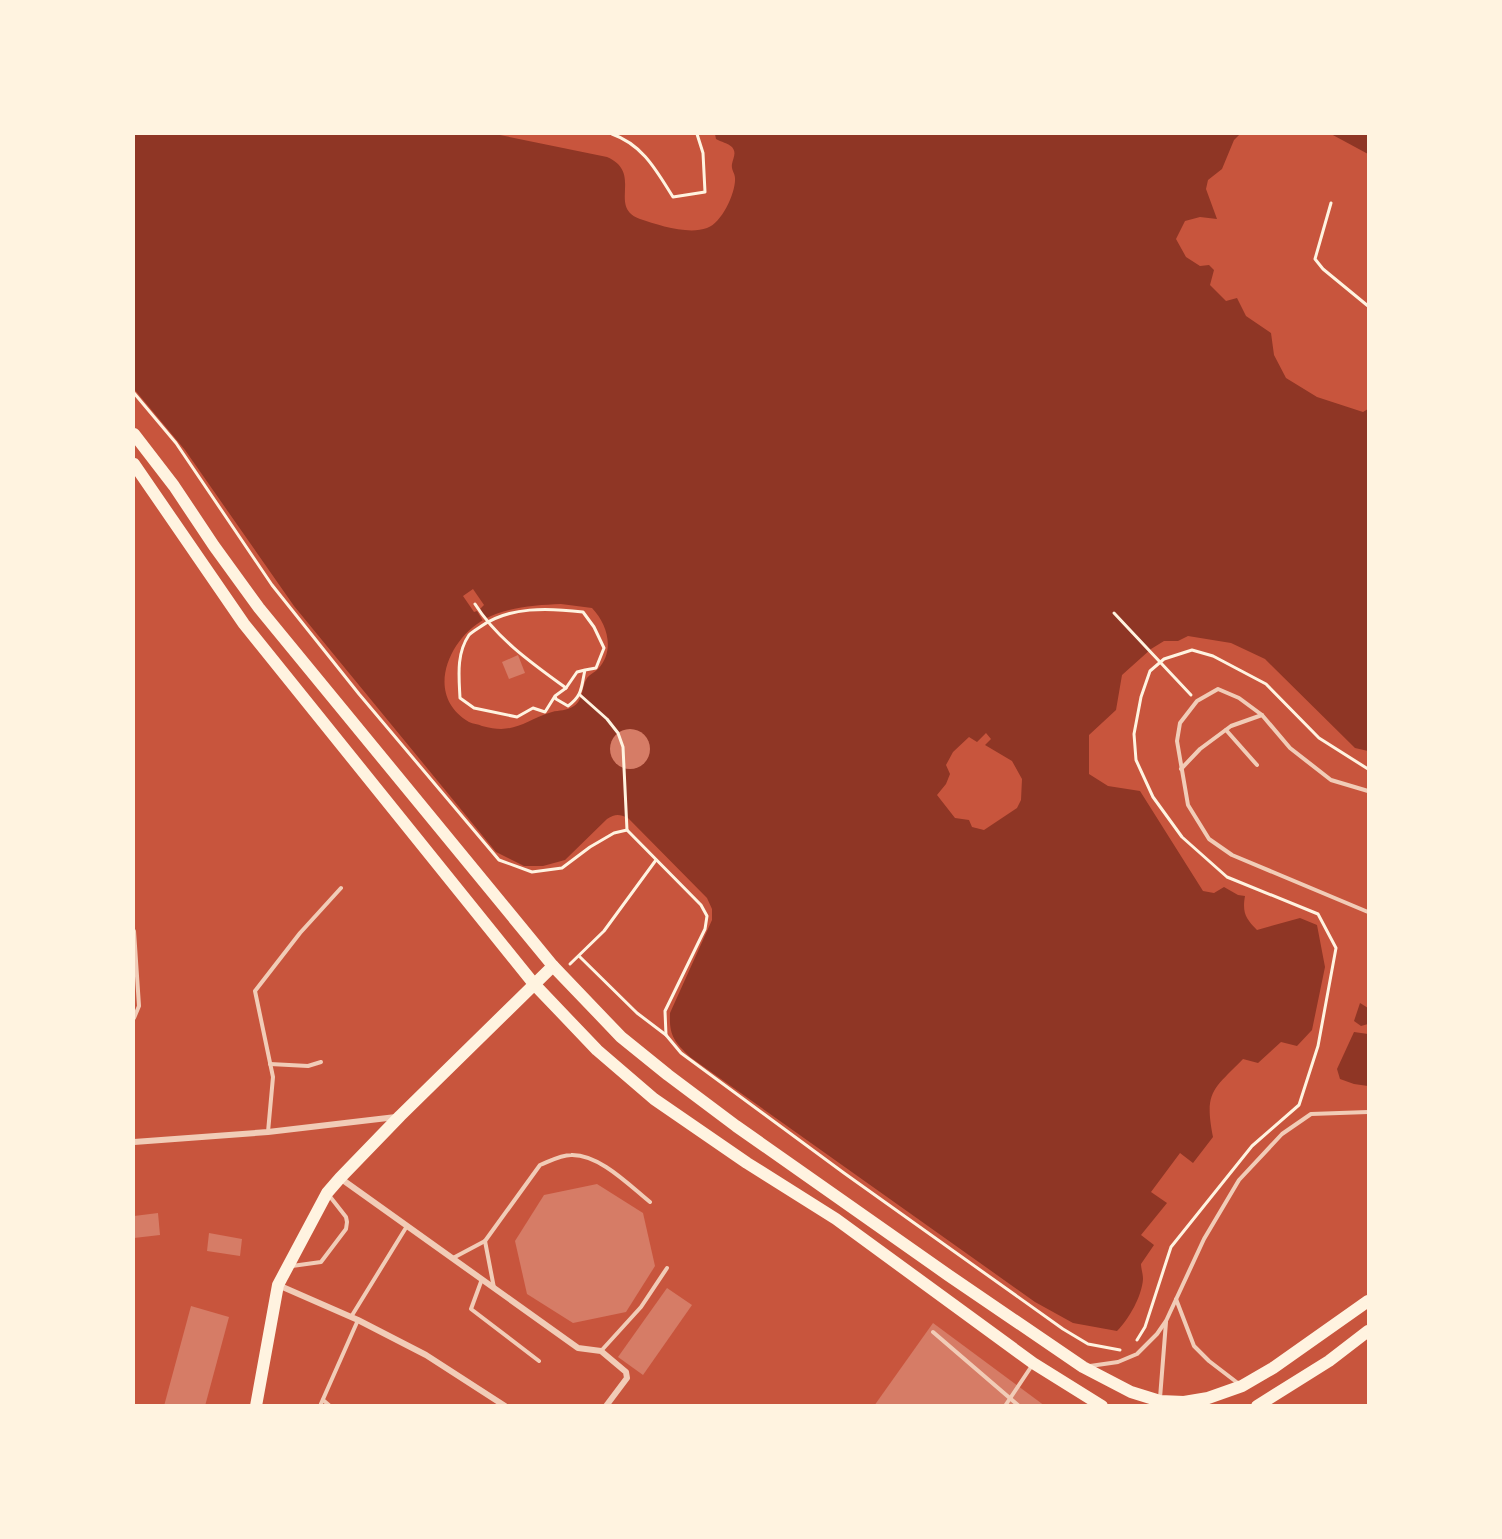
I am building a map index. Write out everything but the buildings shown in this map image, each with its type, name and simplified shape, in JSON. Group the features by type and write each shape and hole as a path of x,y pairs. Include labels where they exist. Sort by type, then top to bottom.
{"main road":[{"path":"134,434 174,486 259,608 553,966 621,1037 668,1075 948,1275 1083,1367 1131,1392 1160,1401 1184,1402 1208,1398 1242,1386 1273,1368 1368,1302"},
{"path":"134,464 244,624 534,984 597,1050 654,1099 747,1163 844,1225 1033,1364 1098,1404"},
{"path":"256,1406 278,1285 327,1193 400,1116 553,966"},
{"path":"1257,1406 1304,1378 1368,1331"}],"street":[{"path":"134,1142 268,1132 400,1116"},
{"path":"339,1178 578,1348 601,1351 626,1372 627,1378 606,1406"},
{"path":"278,1285 354,1318 426,1355 506,1406"}],"lane":[{"path":"1368,791 1332,780 1290,748 1262,715 1239,698 1218,689 1197,701 1179,723 1177,741 1180,769 1188,805 1209,838 1232,855 1368,912"},
{"path":"1180,769 1200,749 1231,726 1262,715"},
{"path":"1226,730 1257,765"},
{"path":"268,1132 273,1077 255,991 300,933 341,888"},
{"path":"134,931 139,1006 134,1018"},
{"path":"270,1064 308,1066 321,1062"},
{"path":"1083,1367 1118,1362 1137,1354 1149,1343 1166,1321 1204,1239 1239,1180 1282,1134 1311,1114 1368,1112"},
{"path":"453,1258 484,1241 540,1165 563,1157 571,1155 593,1158 650,1202"},
{"path":"288,1266 321,1262 346,1229 346,1217 327,1193"},
{"path":"320,1406 354,1318 407,1226"},
{"path":"484,1241 495,1288"},
{"path":"601,1351 641,1307 667,1268"},
{"path":"482,1280 471,1309 539,1361"},
{"path":"1176,1298 1194,1346 1209,1361 1242,1386"},
{"path":"1160,1401 1166,1321"},
{"path":"933,1332 1019,1406"},
{"path":"1005,1406 1033,1364"},
{"path":"323,1400 330,1406"}],"path":[{"path":"612,134 620,136 646,155 674,197 705,192 703,153 697,134"},
{"path":"1331,203 1315,259 1323,269 1368,306"},
{"path":"134,393 176,443 272,585 359,694 499,860 532,872 562,868 590,847 614,833 627,830"},
{"path":"475,604 486,622 529,660 566,688"},
{"path":"562,609 583,612 594,627 604,648 596,668 585,670 577,672 566,688 555,696 545,712 533,708 517,717 474,708 460,698 458,672 460,655 470,634 486,622 517,611 562,609"},
{"path":"1114,613 1194,698"},
{"path":"1129,1357 1128,1351 1145,1327 1171,1247 1252,1146 1299,1105 1318,1046 1336,948 1318,914 1227,877 1182,837 1153,797 1136,760 1134,734 1141,697 1150,671 1164,659 1192,650 1213,656 1266,684 1319,738 1368,769"},
{"path":"555,696 564,706 568,706 581,696 585,670"},
{"path":"581,696 607,719 618,733 623,747 627,830 702,905 707,916 705,929 665,1011 666,1035"},
{"path":"553,966 569,964 579,956 620,911 656,860"},
{"path":"579,956 637,1012 666,1035 681,1053 701,1069 1063,1329 1088,1344 1128,1351"}],"shaded area":[{"path":"134,134 495,134 607,157 618,164 623,172 626,207 631,214 655,224 699,230 713,225 723,214 735,184 732,166 734,151 732,147 716,139 715,134 1240,134 1234,140 1222,169 1208,180 1206,189 1217,219 1200,217 1185,221 1176,239 1186,257 1200,266 1209,265 1214,270 1210,285 1226,301 1237,298 1246,316 1271,333 1274,355 1286,378 1317,397 1363,412 1368,409 1368,751 1355,748 1265,659 1231,643 1188,636 1178,641 1164,641 1151,649 1122,675 1116,710 1089,735 1089,774 1108,786 1140,791 1203,891 1214,893 1224,887 1238,895 1245,896 1246,915 1257,930 1300,918 1317,925 1325,967 1312,1030 1297,1046 1281,1042 1258,1063 1243,1059 1224,1078 1213,1092 1211,1100 1210,1122 1213,1137 1193,1163 1180,1153 1151,1192 1167,1203 1141,1235 1154,1245 1141,1264 1142,1286 1122,1326 1117,1331 1073,1323 1035,1302 690,1057 674,1038 670,1027 670,1013 712,920 712,909 707,898 628,818 622,816 615,815 607,819 565,860 543,866 524,866 496,852 294,606 185,450 134,389","holes":["561,604 592,608 602,622 607,638 608,646 603,662 587,678 577,703 569,709 552,712 518,726 503,729 471,723 455,711 447,698 446,668 461,640 472,628 485,619 513,609","986,733 991,739 985,745 1012,761 1022,779 1021,800 1017,808 984,830 972,827 969,820 955,818 937,795 946,784 950,774 946,765 953,752 969,737 977,742"]},
{"path":"1331,134 1368,134 1368,154"},
{"path":"1360,1003 1368,1008 1368,1024 1361,1026 1354,1021"},
{"path":"1354,1032 1368,1034 1368,1086 1340,1079 1337,1069"}],"pier":[{"path":"473,589 484,605 480,609 486,618 483,621 463,596"}]}
